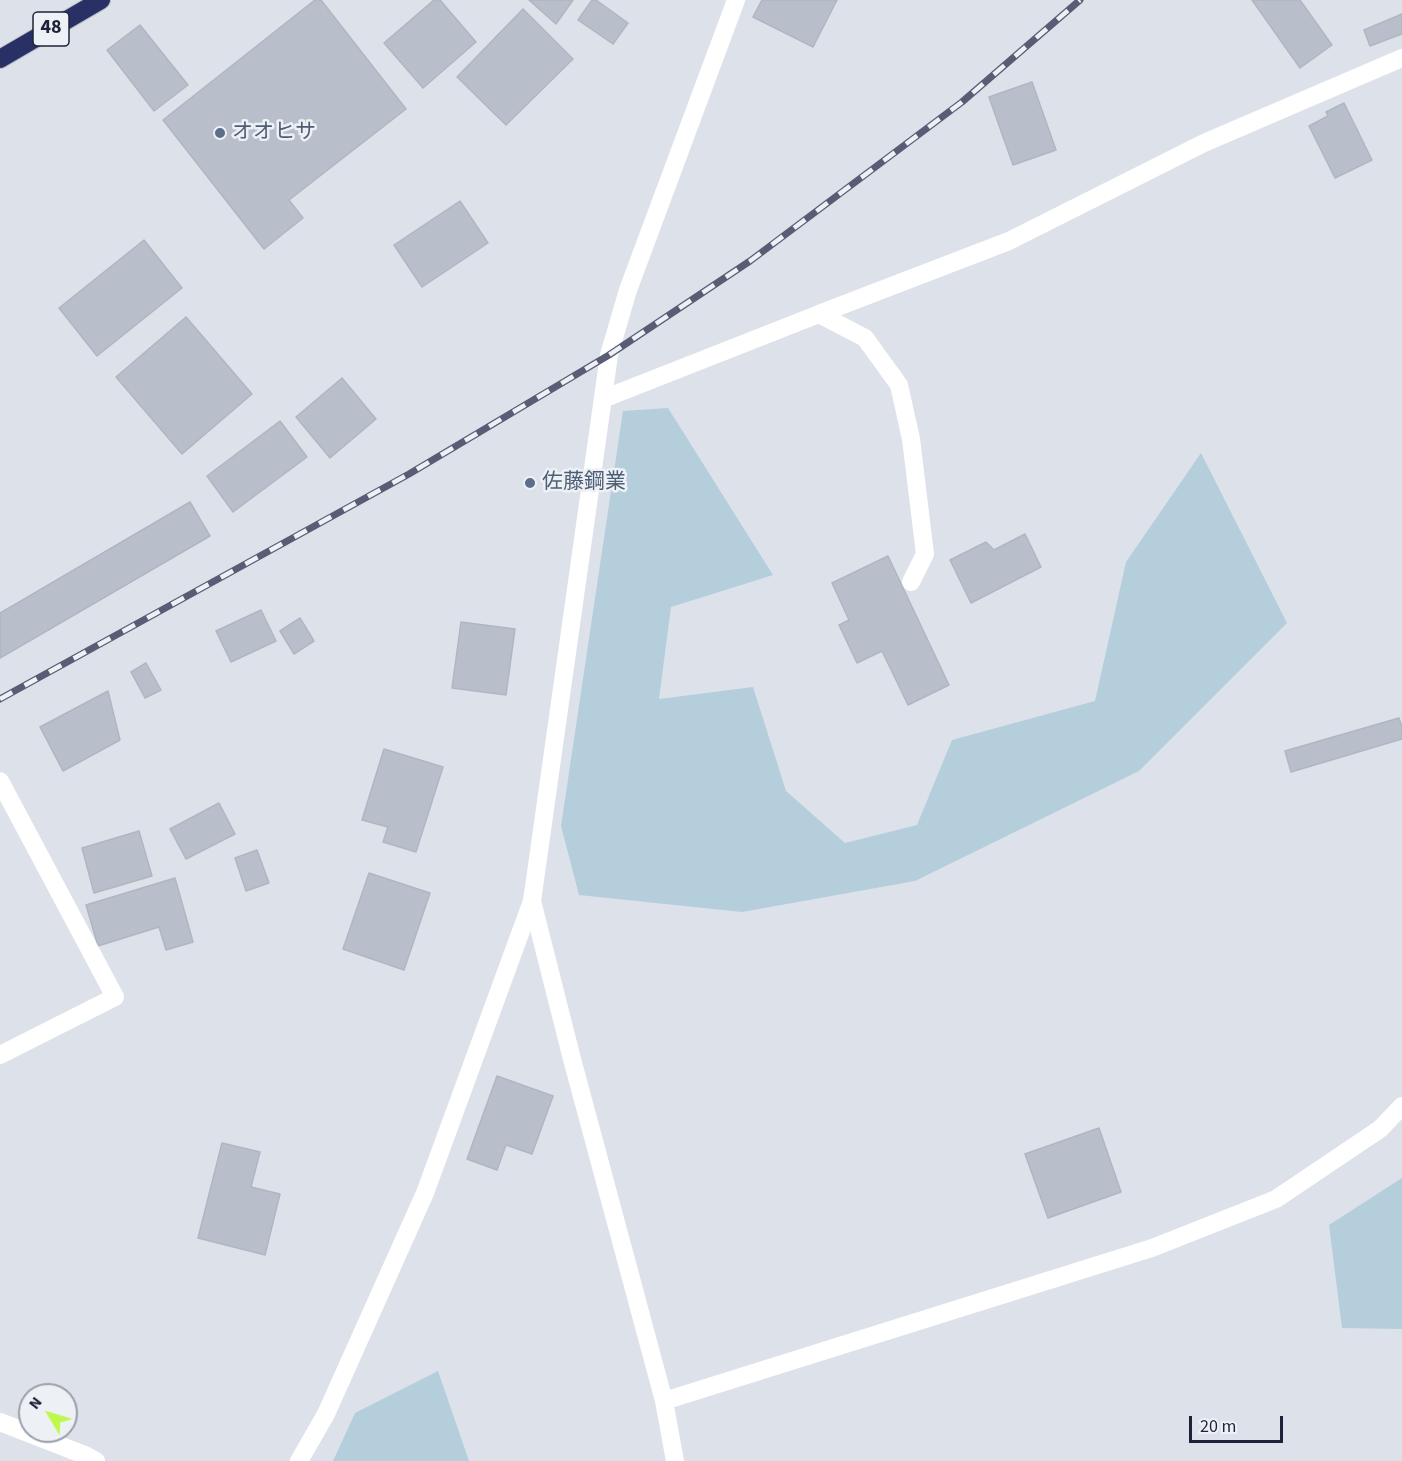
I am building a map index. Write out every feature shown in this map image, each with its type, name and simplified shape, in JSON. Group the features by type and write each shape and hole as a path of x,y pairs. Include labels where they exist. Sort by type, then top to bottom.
{"highway":[{"name":"48","path":"0,59 101,0"}],"street":[{"path":"299,1461 326,1414 425,1193 532,901 609,355 628,290 735,0"},
{"path":"603,399 1009,241 1204,143 1402,58"},
{"path":"819,314 865,338 899,385 911,439 925,554 911,582"},
{"path":"0,781 115,997 0,1055"},
{"path":"532,901 575,1071 664,1401 675,1461"},
{"path":"664,1401 1152,1248 1276,1199 1380,1129 1402,1106"},
{"path":"0,1422 96,1461"}],"shaded area":[{"path":"668,408 773,575 671,607 659,699 753,687 786,791 845,843 917,825 952,740 1095,701 1126,562 1201,453 1287,623 1139,771 915,881 742,912 579,895 561,826 623,411"},
{"path":"1402,1178 1402,1329 1342,1328 1329,1225"},
{"path":"438,1371 469,1461 333,1461 355,1413"}],"building":[{"path":"315,0 321,0 406,109 289,200 303,218 264,249 163,120"},
{"path":"434,0 440,0 476,42 423,88 384,43"},
{"path":"529,0 573,0 556,24"},
{"path":"592,0 596,0 628,23 613,44 578,20"},
{"path":"762,0 837,0 813,47 753,17"},
{"path":"1252,0 1300,0 1332,45 1300,68"},
{"path":"523,9 573,59 506,125 457,77"},
{"path":"1402,14 1402,34 1370,46 1364,30"},
{"path":"140,25 188,85 154,111 107,50"},
{"path":"1032,82 1056,150 1013,165 989,97"},
{"path":"1344,103 1372,160 1335,178 1309,126 1328,116 1326,112"},
{"path":"460,201 488,243 422,287 394,245"},
{"path":"144,240 182,288 97,356 59,308"},
{"path":"186,317 252,394 182,454 116,377"},
{"path":"342,378 376,419 330,458 296,417"},
{"path":"280,421 307,457 233,512 207,476"},
{"path":"190,502 210,536 0,658 0,613"},
{"path":"1025,534 1041,567 971,603 950,560 986,542 994,550"},
{"path":"888,556 949,685 908,705 882,651 857,663 839,625 849,620 832,583"},
{"path":"261,610 276,641 231,662 216,631"},
{"path":"300,618 314,641 294,654 280,631"},
{"path":"461,622 515,629 506,695 452,688"},
{"path":"146,663 161,690 145,698 131,672"},
{"path":"108,691 120,740 63,771 40,727"},
{"path":"1399,718 1402,739 1291,772 1285,751"},
{"path":"384,749 443,767 416,852 383,842 388,827 362,820"},
{"path":"219,803 235,834 186,859 170,829"},
{"path":"139,831 152,876 94,893 82,848"},
{"path":"257,850 269,883 246,891 235,858"},
{"path":"369,873 430,893 404,970 343,949"},
{"path":"175,878 193,942 166,950 159,927 98,946 86,905"},
{"path":"497,1076 553,1096 532,1154 506,1145 497,1170 467,1159"},
{"path":"1099,1128 1121,1192 1048,1218 1025,1154"},
{"path":"222,1143 260,1152 251,1187 280,1194 265,1255 198,1238"}],"railway":[{"path":"0,699 409,474 609,355 750,261 962,102 1080,0"}],"place":[{"name":"オオヒサ","path":"220,133"},
{"name":"佐藤鋼業","path":"530,483"}]}
